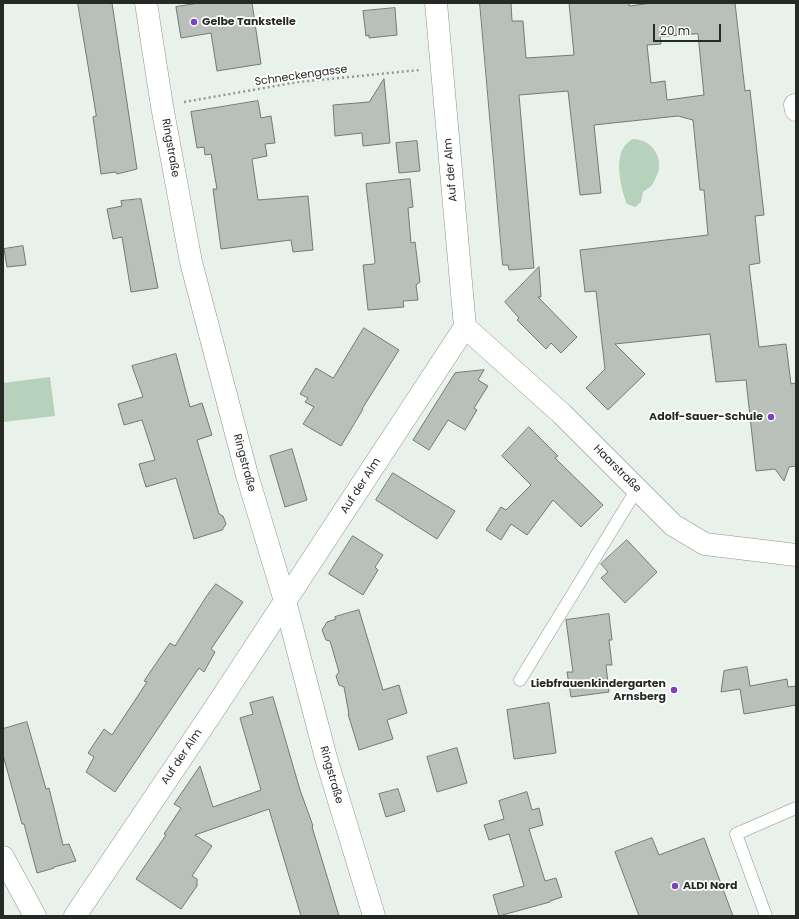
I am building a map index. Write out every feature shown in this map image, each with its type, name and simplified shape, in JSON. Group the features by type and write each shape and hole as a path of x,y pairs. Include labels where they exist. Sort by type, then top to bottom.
{"street":[{"name":"Ringstraße","path":"146,3 162,106 191,262 247,475 285,601 326,758 374,916"},
{"name":"Auf der Alm","path":"76,916 465,328 436,3"},
{"name":"Haarstraße","path":"465,328 562,414 673,525 705,544 796,555"},
{"path":"3,857 35,916"}],"lane":[{"path":"520,680 637,489"},
{"path":"766,916 736,834 796,808"}],"path":[{"name":"Schneckengasse","path":"162,106 298,82 443,68"}],"green space":[{"path":"633,139 644,141 649,144 656,152 659,163 659,171 653,184 643,192 641,202 635,207 627,204 622,188 619,168 622,151 626,144"},
{"path":"50,377 55,416 3,422 3,383"}],"building":[{"path":"78,3 112,3 137,169 117,174 116,172 101,174 93,117 96,116"},
{"path":"199,3 252,3 261,64 217,71 211,33 181,38 176,7"},
{"path":"480,3 511,3 512,21 523,21 526,58 574,55 569,3 629,3 629,6 652,3 735,3 745,91 750,90 764,215 755,216 760,263 749,265 759,347 786,344 791,384 796,383 796,466 789,467 784,481 775,469 756,471 746,380 716,382 710,334 615,344 645,374 608,410 586,388 605,369 596,291 585,292 580,250 708,235 704,190 700,190 693,120 678,116 594,125 601,193 580,195 568,91 519,95 534,268 509,270 508,265 503,265","holes":["698,34 704,95 667,100 665,81 651,83 647,45 661,44 660,37"]},
{"path":"395,8 397,35 369,38 369,35 366,36 363,11"},
{"path":"384,79 390,143 363,146 362,133 335,136 333,105 369,102"},
{"path":"258,101 261,118 271,116 275,143 265,144 267,156 252,159 258,200 308,196 313,250 293,252 291,240 221,249 213,189 217,189 211,154 205,155 204,147 197,148 191,112"},
{"path":"417,141 420,171 399,173 396,143"},
{"path":"410,179 413,207 408,208 411,243 415,242 420,282 416,285 418,300 403,301 404,307 368,310 363,265 374,264 375,262 366,184"},
{"path":"141,199 158,288 131,292 122,237 113,239 107,209 122,206 121,201"},
{"path":"23,246 26,265 7,267 4,249"},
{"path":"539,267 541,297 538,297 577,337 561,353 551,343 546,349 517,320 519,318 505,302"},
{"path":"364,328 399,350 341,446 303,424 314,407 305,402 308,398 300,394 316,368 333,378"},
{"path":"176,354 190,407 202,403 212,435 197,440 219,514 223,516 226,524 222,530 194,539 176,478 146,487 139,464 155,460 142,420 124,425 118,404 143,397 132,366"},
{"path":"484,370 478,380 488,386 474,408 477,410 465,430 448,420 429,450 413,440 455,373"},
{"path":"529,427 558,456 555,458 603,505 581,527 553,500 527,535 511,524 501,540 486,530 501,507 506,510 531,485 502,456"},
{"path":"292,449 307,500 285,507 270,456"},
{"path":"393,473 455,511 437,539 376,500"},
{"path":"353,536 383,555 375,567 378,570 363,595 329,574"},
{"path":"627,540 657,572 625,603 601,578 608,572 601,564"},
{"path":"216,584 243,602 211,649 215,652 204,672 199,668 115,792 86,772 94,757 88,753 104,729 112,735 147,682 144,681 170,643 175,646"},
{"path":"359,610 383,690 399,685 407,713 387,720 393,739 359,750 348,714 344,687 339,685 336,676 339,672 330,641 326,640 322,630 327,622 336,619 335,617"},
{"path":"609,614 612,640 609,640 612,665 606,665 609,692 571,697 567,672 573,672 566,620"},
{"path":"747,667 750,686 787,679 788,687 796,686 796,705 744,714 740,689 721,692 724,671"},
{"path":"273,697 339,916 301,916 269,809 195,835 212,846 192,876 197,879 197,886 181,909 136,879 166,835 164,834 181,808 174,804 200,766 213,807 261,790 240,718 253,714 250,703"},
{"path":"549,703 556,753 514,759 507,710"},
{"path":"27,722 46,789 49,788 63,845 69,844 76,861 37,873 3,755 3,729"},
{"path":"457,748 467,783 437,792 427,757"},
{"path":"398,789 405,811 386,817 379,794"},
{"path":"527,792 532,810 539,808 543,825 529,829 545,881 556,878 562,897 550,902 499,916 493,895 524,886 509,834 489,840 484,825 504,819 499,801"},
{"name":"ALDI Nord","path":"652,838 659,855 704,838 733,916 639,916 615,852"}],"place":[{"name":"Gelbe Tankstelle","path":"194,22"},
{"name":"Adolf-Sauer-Schule","path":"771,417"},
{"name":"Liebfrauenkindergarten Arnsberg","path":"674,690"},
{"name":"ALDI Nord","path":"675,886"}]}
